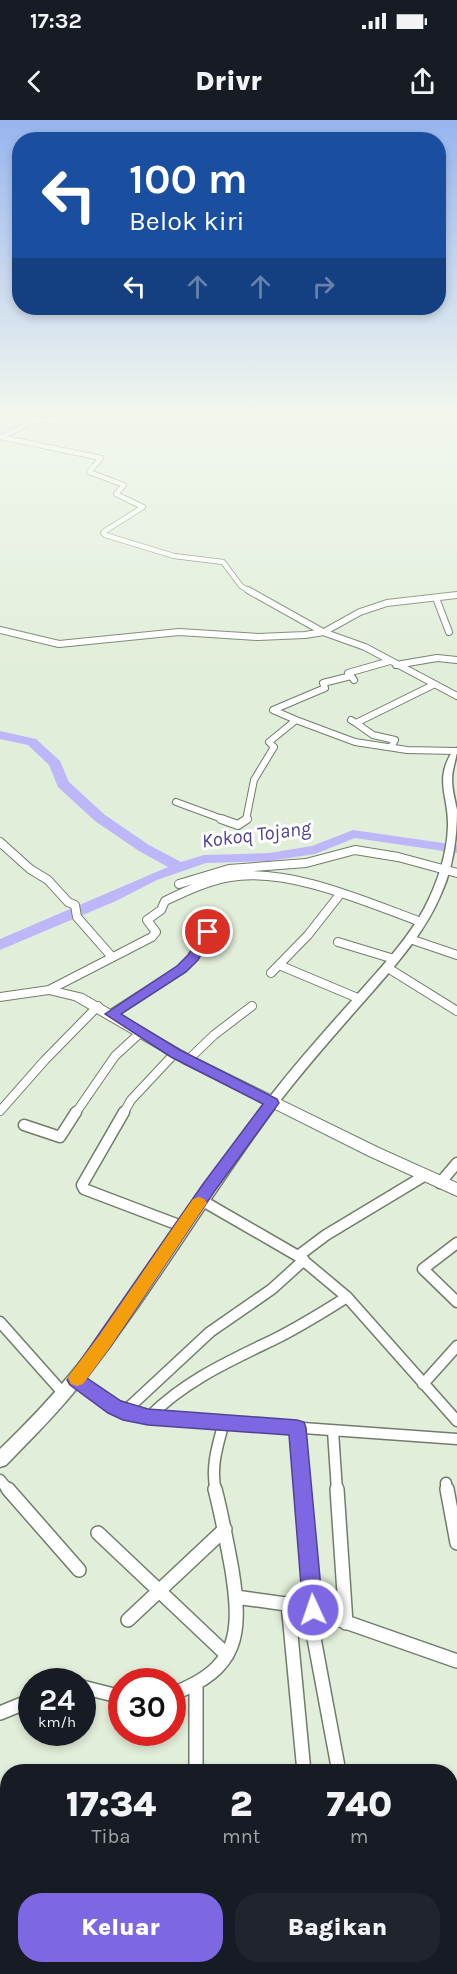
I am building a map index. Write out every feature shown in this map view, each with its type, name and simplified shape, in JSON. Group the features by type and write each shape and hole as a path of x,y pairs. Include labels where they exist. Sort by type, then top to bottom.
{"main road":[{"path":"0,997 49,990 70,993 98,1006 182,1057 272,1103 423,1176 457,1190"}],"street":[{"path":"128,500 144,507 103,532 105,535 174,556 223,562 229,566 233,578 239,585 324,632 367,648 457,696"},
{"path":"0,630 59,644 179,632 267,637 324,632 360,612 378,606 404,600 457,595"},
{"path":"436,598 449,632"},
{"path":"396,665 437,658 457,660"},
{"path":"0,1460 76,1380 201,1200 272,1103 410,939 452,871 449,854 452,811 446,775 457,751 411,750 343,739 320,727 273,710 325,688 323,683 352,678 348,673 390,661"},
{"path":"391,747 395,740 373,735 354,722 390,708 433,685"},
{"path":"176,802 238,825 246,821 252,807 255,777 274,747 269,742 296,720"},
{"path":"0,842 30,869 42,875 77,911 83,925 112,957"},
{"path":"179,884 229,869 306,863 355,850 398,857 452,871"},
{"path":"49,990 154,935 155,930 147,922 161,910 165,901 208,883 230,877 259,875 311,884 421,922"},
{"path":"271,973 308,935 341,893"},
{"path":"111,1014 181,969 193,957 208,932"},
{"path":"410,939 457,955"},
{"path":"338,942 391,963 457,1011"},
{"path":"279,965 360,999"},
{"path":"0,1111 51,1053 98,1006"},
{"path":"184,1227 84,1189 82,1185 131,1100 182,1057 252,1006"},
{"path":"24,1125 60,1137 115,1056 140,1033"},
{"path":"440,1183 457,1163"},
{"path":"123,1412 210,1332 272,1289 326,1235 423,1176"},
{"path":"201,1200 301,1258 347,1297 457,1421"},
{"path":"457,1243 423,1269 457,1302"},
{"path":"148,1417 194,1377 300,1326 347,1297"},
{"path":"0,1322 64,1395"},
{"path":"423,1384 457,1346"},
{"path":"76,1380 123,1412 148,1417 175,1421 224,1422 457,1439"},
{"path":"186,1689 196,1685 218,1667 227,1655 239,1622 225,1529 214,1483 216,1453 224,1422"},
{"path":"297,1428 312,1616 338,1764"},
{"path":"333,1431 346,1623"},
{"path":"0,1480 79,1570"},
{"path":"446,1483 457,1543"},
{"path":"128,1620 225,1529"},
{"path":"98,1533 227,1655"},
{"path":"236,1597 288,1603 312,1616 346,1623 457,1661"},
{"path":"288,1603 303,1764"},
{"path":"196,1685 196,1764"},
{"path":"0,1713 18,1706"}],"waterway":[{"path":"0,735 32,742 55,764 63,784 100,818 144,848 180,867"},
{"name":"Kokoq Tojang","path":"0,945 111,898 152,877 204,859 269,857 315,850 353,834 457,849"}],"slow traffic":[{"path":"77,1378 105,1341 199,1203"}],"route":[{"path":"208,932 193,957 181,969 111,1014 176,1053 272,1103 209,1188 76,1380 123,1412 175,1421 224,1422 297,1428 313,1610"}]}
